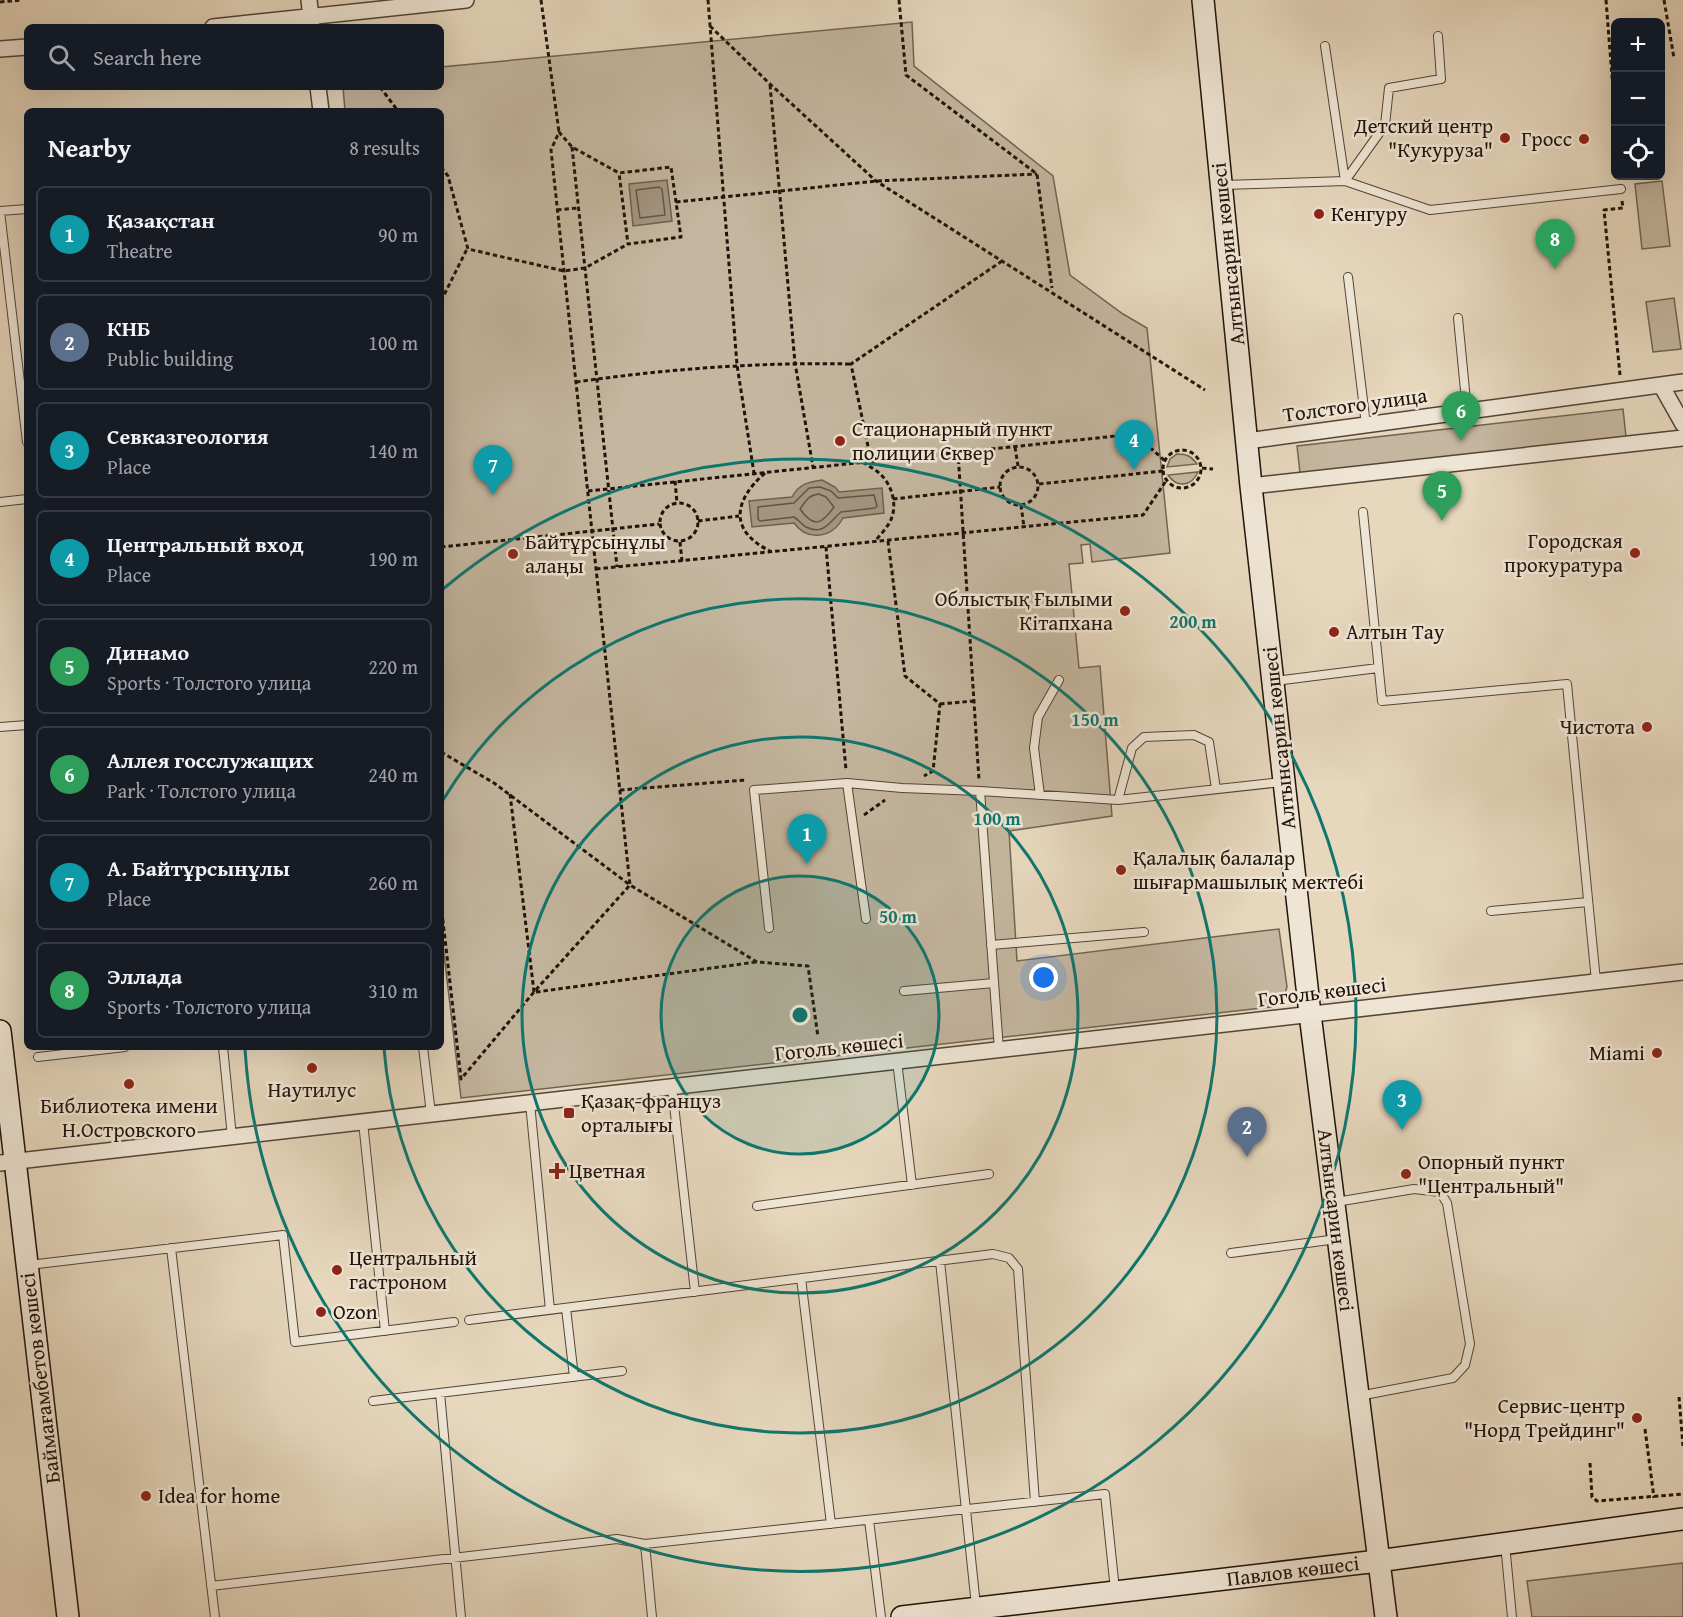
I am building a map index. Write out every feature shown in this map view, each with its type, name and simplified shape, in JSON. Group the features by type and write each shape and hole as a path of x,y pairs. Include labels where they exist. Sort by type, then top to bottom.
{"street":[{"path":"309,0 312,22"},
{"path":"272,24 312,22 466,0"},
{"name":"Алтынсарин көшесі","path":"1203,0 1251,486 1310,1014 1386,1617"},
{"path":"0,49 24,46"},
{"path":"318,90 321,108"},
{"name":"Толстого улица","path":"1247,441 1683,382"},
{"path":"1661,385 1683,424"},
{"path":"1251,486 1683,438"},
{"name":"Гоголь көшесі","path":"8,1163 1683,972"},
{"name":"Баймағамбетов көшесі","path":"0,1031 8,1163 27,1265 68,1617"},
{"name":"Павлов көшесі","path":"902,1617 985,1610 1115,1591 1378,1561 1683,1519"}],"lane":[{"path":"1345,181 1385,125 1389,88 1441,79 1438,36"},
{"path":"1325,46 1345,181"},
{"path":"1221,185 1345,181 1430,210 1621,189"},
{"path":"24,209 0,211 24,402"},
{"path":"1348,277 1366,424"},
{"path":"1458,318 1467,411"},
{"path":"0,502 24,499"},
{"path":"1363,512 1382,701 1567,684 1596,981"},
{"path":"1273,682 1378,669"},
{"path":"1040,795 1034,748 1038,717 1059,680"},
{"path":"0,727 24,725"},
{"path":"1118,800 1132,748 1144,737 1194,735 1209,742 1216,789"},
{"path":"769,928 754,790 847,783 1118,800 1284,782"},
{"path":"847,783 866,919"},
{"path":"980,791 999,1050"},
{"path":"1491,911 1588,902"},
{"path":"991,945 1144,932"},
{"path":"904,991 994,983"},
{"path":"38,1057 95,1050"},
{"path":"223,1050 232,1137"},
{"path":"423,1050 431,1114"},
{"path":"897,1061 912,1185"},
{"path":"672,1087 695,1292"},
{"path":"530,1103 550,1310"},
{"path":"363,1122 385,1331"},
{"path":"757,1206 989,1174"},
{"path":"1333,1202 1414,1189 1440,1192 1447,1203 1470,1344 1465,1365 1452,1378 1358,1396"},
{"path":"27,1265 283,1234 296,1342 454,1322"},
{"path":"1231,1253 1338,1239"},
{"path":"171,1248 215,1617"},
{"path":"469,1320 993,1254 1010,1258 1018,1269 1035,1502"},
{"path":"940,1261 966,1509 985,1610"},
{"path":"801,1278 831,1524"},
{"path":"566,1308 574,1377"},
{"path":"373,1401 622,1371"},
{"path":"440,1394 461,1617"},
{"path":"211,1586 617,1539 645,1544 1105,1494 1115,1591"},
{"path":"869,1520 881,1617"},
{"path":"645,1544 652,1617"},
{"path":"1505,1544 1512,1617"}],"path":[{"path":"0,2 22,0"},
{"path":"444,930 461,1079 534,992 630,885 557,210 551,150 559,132 541,0"},
{"path":"708,0 737,365 754,473"},
{"path":"900,0 906,75 1038,174 1052,288"},
{"path":"1606,0 1616,126"},
{"path":"1664,0 1674,58"},
{"path":"710,26 876,181 1204,390"},
{"path":"770,84 795,363 813,467"},
{"path":"382,90 396,108"},
{"path":"468,249 564,272 585,268 628,244 681,237 672,167 620,173 572,147 559,132"},
{"path":"572,147 616,567"},
{"path":"444,171 448,176 468,249 444,295"},
{"path":"620,173 628,244"},
{"path":"676,202 876,181 1038,174"},
{"path":"1621,189 1623,208 1604,210 1621,382"},
{"path":"557,210 578,208"},
{"path":"576,382 737,365 851,364 1002,261"},
{"path":"851,364 871,461"},
{"path":"588,491 1135,434 1165,461"},
{"path":"1016,447 1018,466"},
{"path":"1181,450 1191,452 1199,458 1202,468 1200,478 1194,485 1184,489 1174,487 1166,481 1163,471 1165,461 1171,453 1181,450"},
{"path":"958,452 980,791"},
{"path":"863,462 879,473 890,485 893,500 892,517 884,531 873,542"},
{"path":"1018,466 1028,468 1035,474 1039,484 1037,494 1030,502 1021,505 1011,504 1003,497 1000,487 1001,477 1008,470 1018,466"},
{"path":"1202,468 1213,470"},
{"path":"1039,484 1163,471"},
{"path":"767,472 752,484 742,500 739,516 745,531 755,544 771,552"},
{"path":"596,570 1143,515 1166,481"},
{"path":"675,482 677,503"},
{"path":"893,500 1000,487"},
{"path":"677,503 687,504 695,511 698,520 697,531 690,538 680,542 670,540 662,534 659,524 661,514 668,506 677,503"},
{"path":"1021,505 1024,527"},
{"path":"698,520 739,516"},
{"path":"444,547 659,524"},
{"path":"888,541 904,676 940,704 975,701"},
{"path":"680,542 682,561"},
{"path":"826,547 847,783"},
{"path":"852,823 902,788 933,771 940,704"},
{"path":"444,754 510,794 630,885 757,962"},
{"path":"620,790 751,780"},
{"path":"510,794 534,992"},
{"path":"534,992 757,962 808,966 818,1037"},
{"path":"1679,1397 1683,1446"},
{"path":"1645,1429 1654,1498"},
{"path":"1590,1463 1592,1497 1597,1501 1683,1494"}],"shaded area":[{"path":"912,22 914,66 1053,176 1070,275 1123,314 1147,328 1170,553 1092,562 1090,544 1081,545 1083,563 1069,564 1079,668 1100,666 1112,816 1009,831 1017,961 1279,929 1287,987 1283,1000 1271,1007 461,1098 444,954 444,108 345,108 343,90 444,90 444,67"},
{"path":"1662,181 1670,246 1642,249 1635,184"},
{"path":"1674,298 1681,349 1653,352 1646,302"},
{"path":"1623,409 1626,437 1300,473 1297,446"},
{"path":"1177,454 1188,456 1197,464 1167,467 1170,459"},
{"path":"1198,472 1192,481 1184,484 1176,482 1168,475"},
{"path":"1683,1563 1683,1617 1532,1617 1527,1581"}],"water":[{"path":"667,180 672,221 633,226 629,184"},
{"path":"822,480 839,492 882,488 884,513 843,518 833,530 820,535 806,533 794,523 752,527 749,501 792,497 804,484"}],"place":[{"name":"Детский центр \"Кукуруза\"","path":"1505,138"},
{"name":"Гросс","path":"1584,139"},
{"name":"Кенгуру","path":"1319,214"},
{"name":"Эллада","path":"1555,269"},
{"name":"Стационарный пункт полиции Сквер","path":"840,441"},
{"name":"Аллея госслужащих","path":"1461,441"},
{"name":"Центральный вход","path":"1134,470"},
{"name":"А. Байтұрсынұлы","path":"493,495"},
{"name":"Динамо","path":"1442,521"},
{"name":"Городская прокуратура","path":"1635,553"},
{"name":"Байтұрсынұлы алаңы","path":"513,554"},
{"name":"Облыстық Ғылыми Кітапхана","path":"1125,611"},
{"name":"Алтын Тау","path":"1334,632"},
{"name":"Чистота","path":"1647,727"},
{"name":"Қазақстан","path":"807,864"},
{"name":"Қалалық балалар шығармашылық мектебі","path":"1121,870"},
{"name":"Miami","path":"1657,1053"},
{"name":"Наутилус","path":"312,1068"},
{"name":"Библиотека имени Н.Островского","path":"129,1084"},
{"name":"Қазақ-француз орталығы","path":"569,1113"},
{"name":"Севказгеология","path":"1402,1130"},
{"name":"КНБ","path":"1247,1157"},
{"name":"Цветная","path":"557,1171"},
{"name":"Опорный пункт \"Центральный\"","path":"1406,1174"},
{"name":"Центральный гастроном","path":"337,1270"},
{"name":"Ozon","path":"321,1312"},
{"name":"Сервис-центр \"Норд Трейдинг\"","path":"1637,1418"},
{"name":"Idea for home","path":"146,1496"}]}
